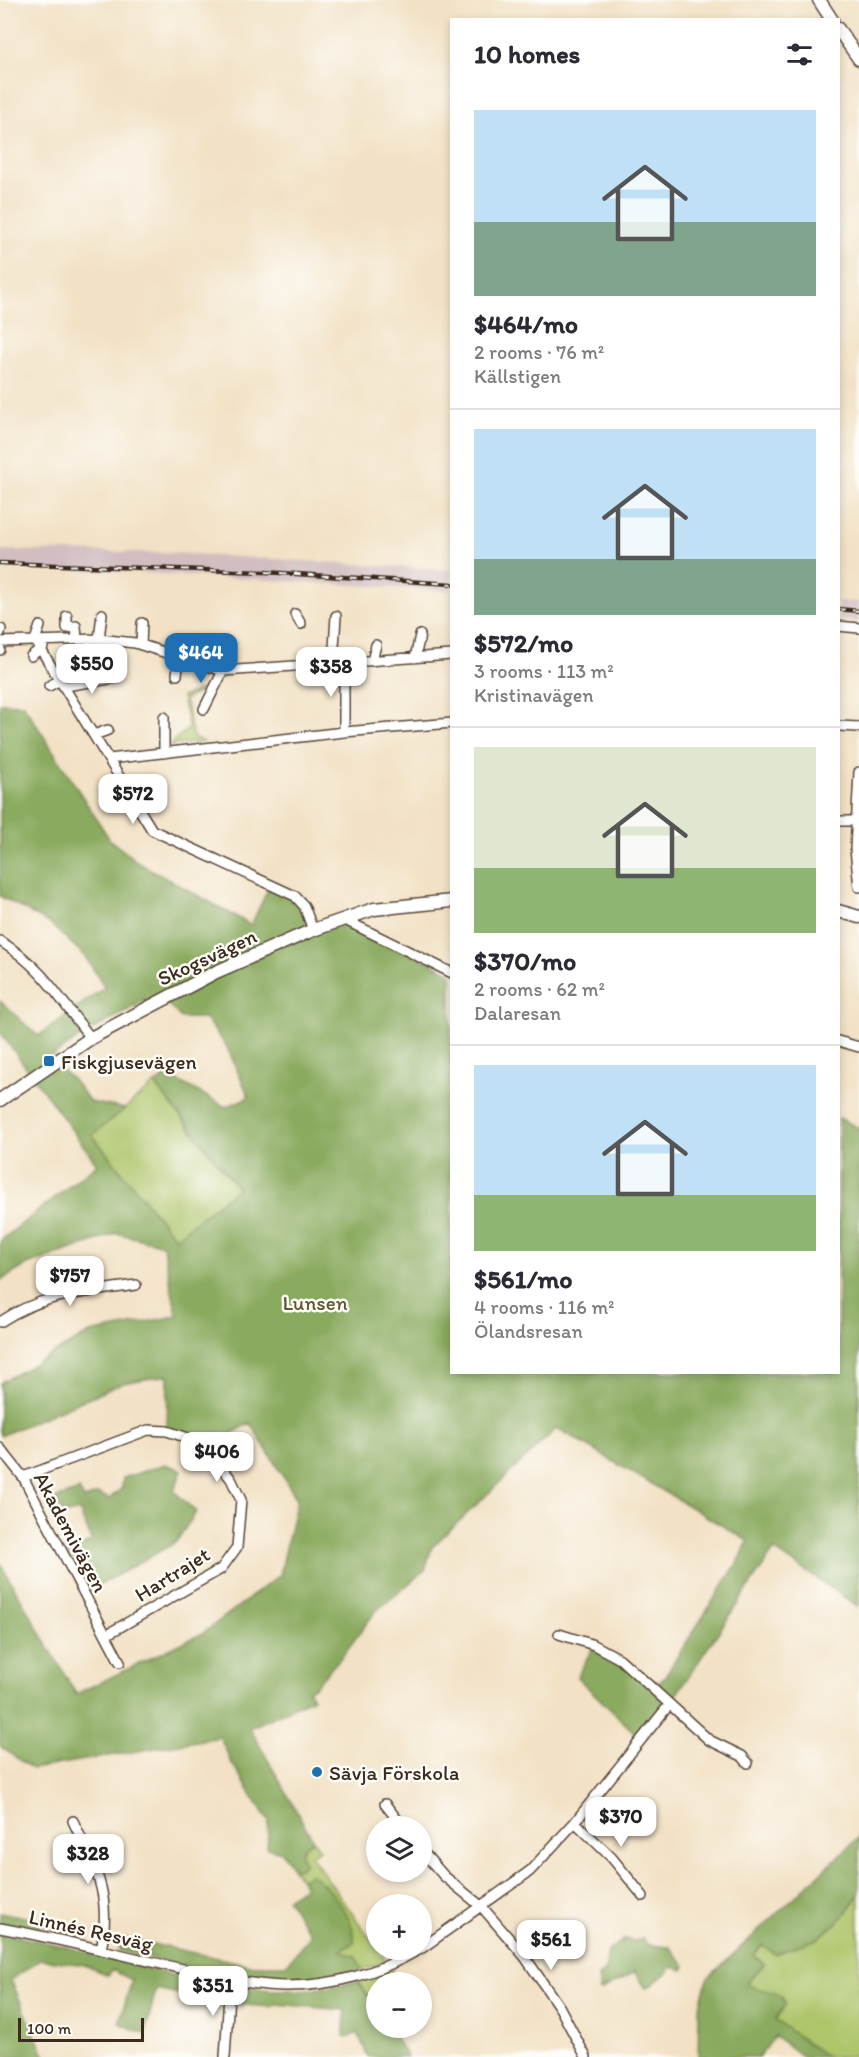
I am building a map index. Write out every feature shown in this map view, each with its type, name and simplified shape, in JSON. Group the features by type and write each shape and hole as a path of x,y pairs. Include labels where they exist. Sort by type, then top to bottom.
{"street":[{"path":"819,0 831,18"},
{"path":"840,32 859,60"},
{"path":"99,639 102,614"},
{"path":"295,614 301,624"},
{"path":"67,616 67,628 76,626 83,642"},
{"path":"336,616 345,732"},
{"path":"141,645 142,624"},
{"path":"40,626 36,640 152,830 295,896 304,906 313,930"},
{"path":"840,626 859,628"},
{"path":"415,658 420,635"},
{"path":"0,642 36,640 83,642 99,639 116,645 141,645 223,671 284,670 384,660 401,664 415,658 448,658"},
{"path":"31,656 42,650 48,640"},
{"path":"175,641 177,675"},
{"path":"372,661 376,645"},
{"path":"204,709 223,671 228,647"},
{"path":"384,660 388,650"},
{"path":"49,686 116,678"},
{"path":"164,717 164,753"},
{"path":"109,759 345,732 450,723"},
{"path":"840,726 859,727"},
{"path":"94,735 108,730"},
{"path":"859,772 855,849 859,887"},
{"path":"840,821 858,820"},
{"name":"Skogsvägen","path":"0,1100 91,1038 216,972 313,930 374,909 450,901"},
{"path":"840,912 859,917"},
{"path":"343,920 450,972"},
{"path":"0,941 26,957 48,981 91,1038"},
{"path":"840,1042 859,1047"},
{"path":"0,1322 14,1313 59,1295 136,1286"},
{"name":"Hartrajet","path":"22,1477 148,1430 167,1431 206,1449 231,1479 241,1500 237,1547 221,1569 106,1635"},
{"name":"Akademivägen","path":"0,1448 22,1477 120,1662"},
{"path":"559,1634 594,1645 620,1659 647,1681 669,1705 709,1740 742,1756 748,1763"},
{"name":"Linnés Resväg","path":"432,1941 530,1871 575,1822 669,1705"},
{"path":"386,1804 395,1816"},
{"path":"73,1821 99,1877 105,1898 101,1950"},
{"path":"575,1822 612,1858 643,1896"},
{"path":"432,1862 444,1876 482,1906 525,1957 560,2008 586,2057"},
{"name":"Linnés Resväg","path":"0,1928 230,1979 288,1986 339,1981 398,1960"},
{"path":"225,2057 230,1979"}],"shaded area":[{"path":"0,550 177,553 450,570 450,591 113,571 0,568"},
{"path":"840,601 859,602 859,622 840,620"}],"green space":[{"path":"214,685 185,699 193,738 204,742 168,746 189,728 182,697"},
{"name":"Lunsen","path":"0,703 23,704 110,840 139,863 251,925 270,885 295,896 313,930 343,919 450,972 450,1374 840,1374 840,1118 859,1128 859,1607 774,1550 669,1705 641,1739 577,1677 594,1645 647,1680 661,1682 740,1559 748,1541 557,1428 432,1547 425,1570 375,1612 343,1655 315,1686 308,1690 313,1698 250,1728 313,1840 304,1847 301,1854 304,1863 301,1868 293,1869 282,1852 267,1848 269,1822 230,1760 220,1737 32,1769 0,1746 0,1563 76,1694 203,1633 280,1575 297,1499 250,1423 206,1449 167,1431 168,1375 123,1383 0,1436 0,1383 90,1333 177,1316 163,1245 117,1233 27,1265 0,1281 0,1241 97,1164 0,1032 0,1001 38,1036 105,987 84,955 49,923 0,896","holes":["146,1000 170,1006 181,1018 205,1018 227,1047 249,1097 226,1107 167,1075 155,1084 238,1188 175,1238 92,1135 125,1109 90,1102 73,1080 49,1059 86,1033"]},
{"path":"155,1084 238,1188 175,1238 92,1135"},
{"path":"165,1464 182,1470 174,1491 196,1512 176,1542 84,1594 64,1555 92,1541 79,1511 63,1515 55,1499 79,1490 84,1499 98,1494 109,1499 122,1488 123,1478"},
{"path":"859,1837 859,1894 842,1918 817,1939 775,1954 762,1945 754,1955 764,1964 747,1983 783,1998 786,2004 775,2020 827,2057 803,2057 775,2036 759,2057 698,2057 699,2009 707,1979"},
{"path":"313,1840 319,1850 311,1856 366,1933 366,1960 386,1960 387,1962 363,1970 340,1951 310,1874 301,1880 293,1869 301,1868 304,1863 300,1854 304,1847"},
{"path":"310,1874 333,1894 346,1914 354,1934 354,1942 340,1951 355,1956 363,1970 298,1982 248,1980 119,1951 123,1938 251,1965 286,1965 311,1935 287,1899 305,1887 301,1880"},
{"path":"859,1894 859,2051 855,2057 827,2057 774,2020 747,1983 763,1964 754,1955 762,1945 817,1939 842,1918"},
{"path":"0,1912 89,1931 82,1938 39,1925 37,1929 0,1925"},
{"path":"0,1933 63,1946 213,1986 221,1994 219,2003 156,1989 145,2034 119,2023 132,1980 112,1970 108,1976 85,1965 41,1959 11,1980 45,2057 0,2057"},
{"path":"625,1939 635,1941 642,1939 648,1945 670,1947 685,1966 683,1970 673,1967 646,1988 635,1972 600,1991 598,1976 605,1971 608,1951"},
{"path":"366,1978 366,1993 358,1981"},
{"path":"358,1981 366,1993 366,2038 396,2038 407,2057 368,2057 358,2033 346,2038 344,2035 345,2010 276,2004 272,2007 232,2004 234,1990 239,1987 299,1990"}],"railway":[{"path":"0,563 265,572 450,584"},
{"path":"840,609 859,611"}],"place":[{"name":"Fiskgjusevägen","path":"49,1061"},
{"name":"Sävja Förskola","path":"317,1772"}]}
